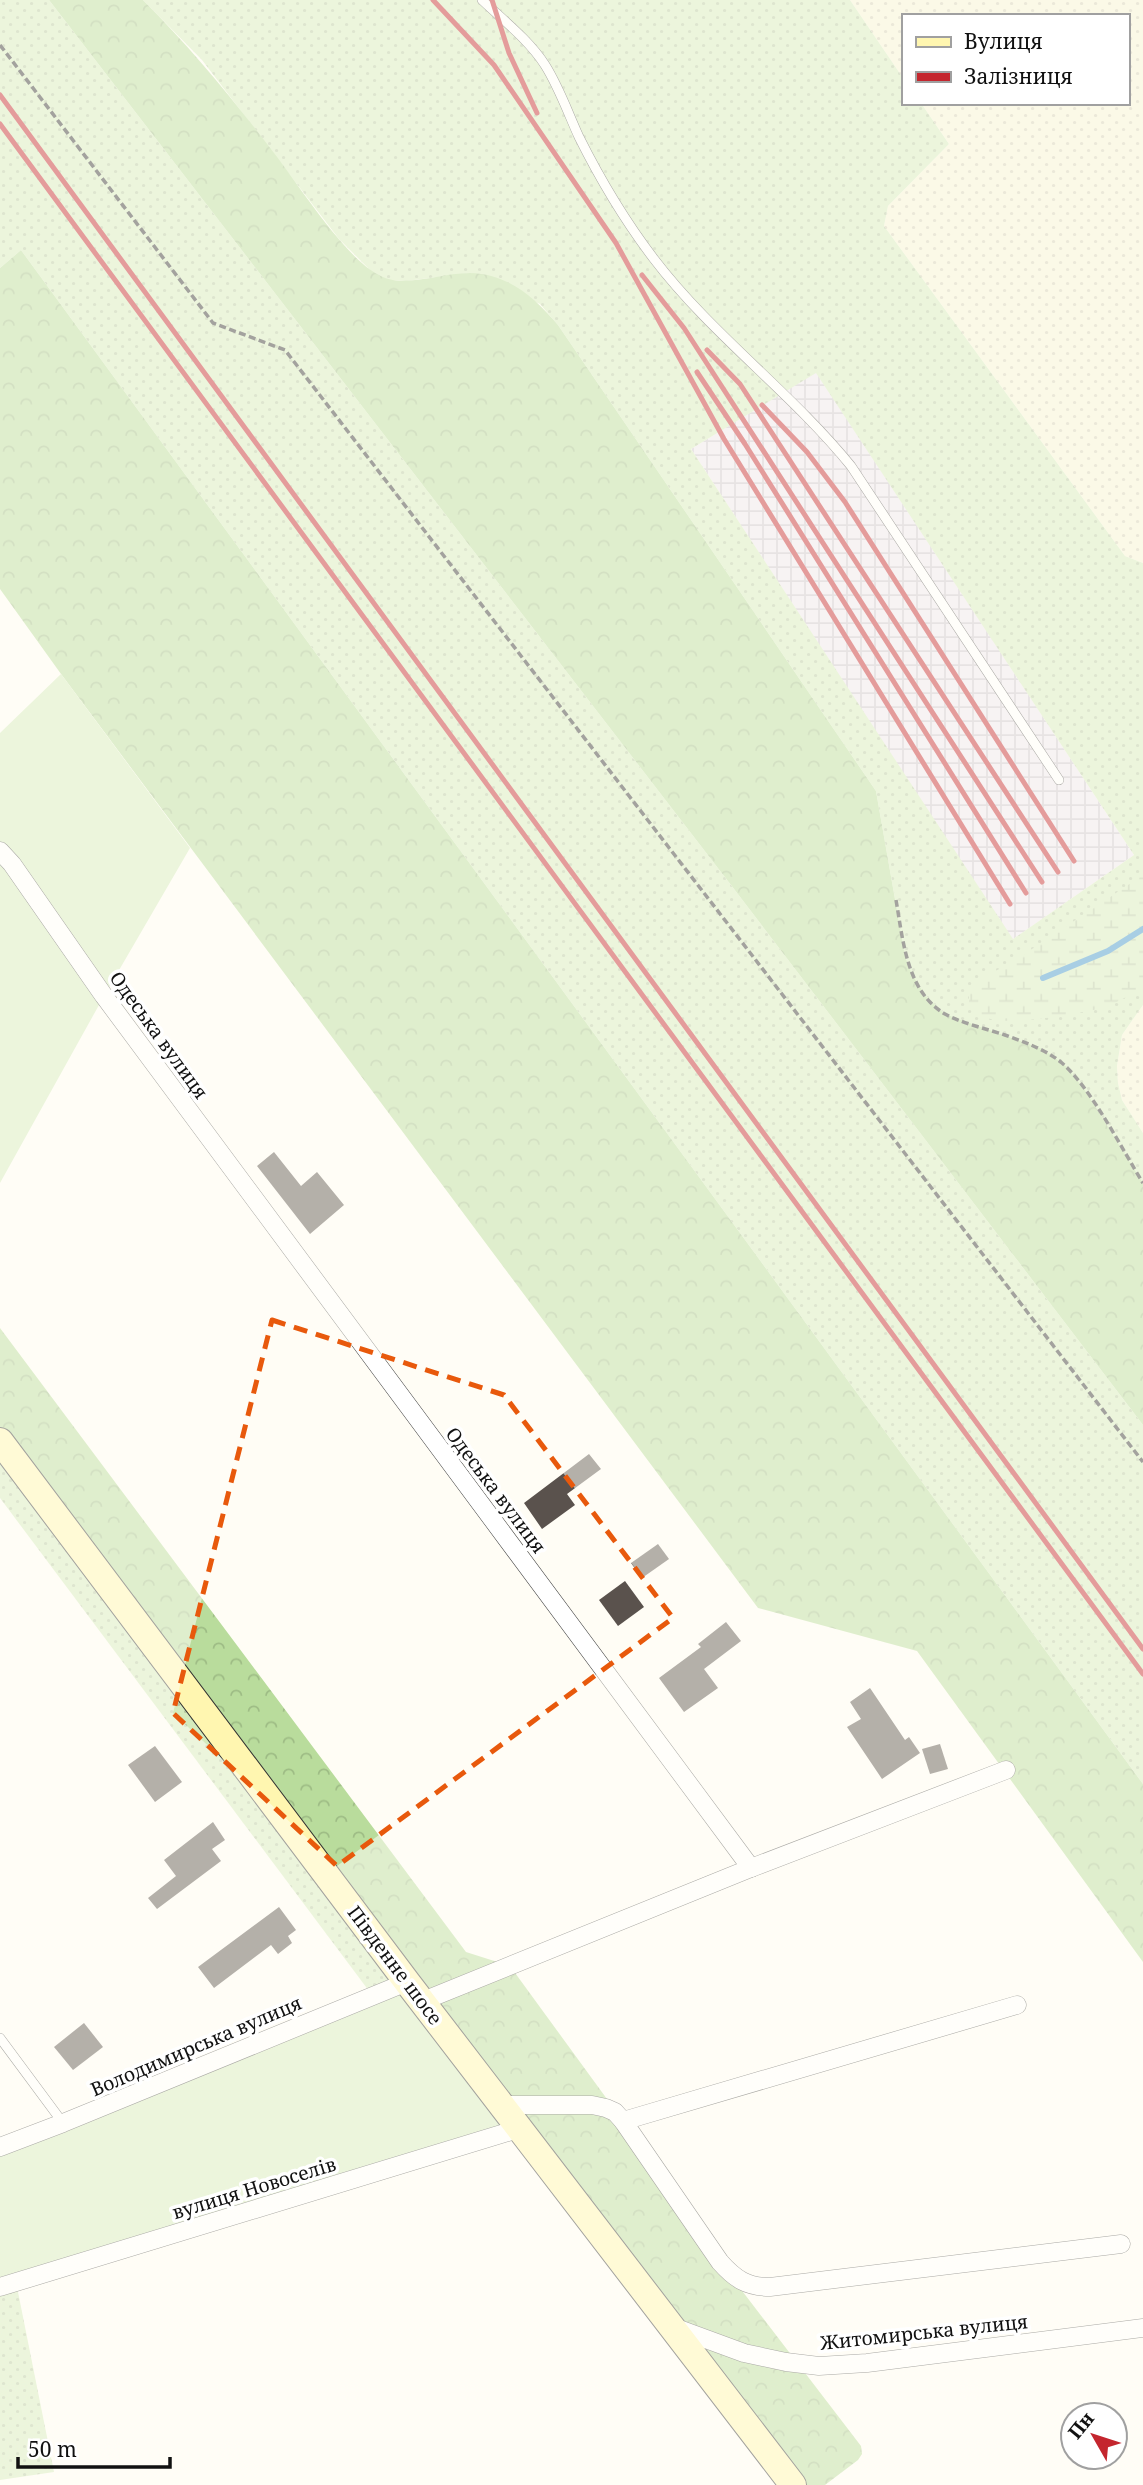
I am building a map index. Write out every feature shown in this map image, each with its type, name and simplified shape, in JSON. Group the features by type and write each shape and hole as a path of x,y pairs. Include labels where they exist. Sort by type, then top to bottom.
{"street":[{"name":"Одеська вулиця","path":"0,851 12,864 104,996 751,1868"},
{"name":"Південне шосе","path":"0,1441 415,1992 793,2485"},
{"path":"415,1992 1006,1770"},
{"name":"Володимирська вулиця","path":"0,2147 415,1992"},
{"path":"623,2120 1017,2005"},
{"path":"503,2105 592,2105 615,2112 720,2262 742,2283 754,2287 1121,2244"},
{"name":"вулиця Новоселів","path":"0,2287 521,2128"},
{"name":"Житомирська вулиця","path":"673,2327 744,2353 819,2366 867,2363 1143,2328"}],"lane":[{"path":"482,0 544,63 601,178 666,274 711,323 816,425 851,466 1059,780"},
{"path":"0,2038 63,2123"}],"path":[{"path":"0,45 213,323 285,349 1143,1462"},
{"path":"896,900 905,956 912,974 926,996 945,1014 1042,1049 1065,1065 1085,1090 1143,1183"}],"highlighted area":[{"path":"272,1320 504,1395 673,1618 337,1866 173,1713"}],"shaded area":[{"path":"850,0 1143,0 1143,563 1125,556 884,226 888,206 949,144 922,105 1129,105 1129,14 902,14 902,77"},
{"path":"816,372 1134,855 1012,940 691,449"},
{"path":"1143,1005 1143,1133 1122,1100 1117,1066 1122,1035"}],"green space":[{"path":"0,0 49,0 1143,1425 1143,1784 21,250 0,268"},
{"path":"49,0 143,0 227,94 336,236 364,265 377,274 399,281 452,274 484,274 520,289 558,325 876,791 905,956 912,974 926,996 945,1014 1043,1049 1065,1065 1085,1090 1143,1183 1143,1425 734,889"},
{"path":"143,0 850,0 902,77 902,105 922,105 949,144 888,206 884,226 1125,556 1143,563 1143,1005 1122,1035 1117,1066 1122,1100 1143,1133 1143,1183 1085,1090 1065,1065 1043,1049 945,1014 926,996 912,974 905,956 876,791 558,325 540,304 470,273 406,281 388,280 373,273 339,239 202,60","holes":["816,373 1134,855 1013,939 691,449"]},
{"path":"21,250 1143,1784 1143,1962 917,1651 758,1608 0,589 0,268"},
{"path":"61,674 190,848 0,1183 0,733"},
{"path":"1143,875 1143,986 1105,1007 1035,1019 993,1019 969,1005 969,994 977,983"},
{"path":"0,1328 466,1952 510,1966 623,2121 720,2262 861,2446 862,2454 858,2460 825,2485 793,2485 0,1441"},
{"path":"0,1441 407,1982 372,1995 0,1498"},
{"path":"407,1982 521,2128 0,2287 0,2147"},
{"path":"16,2282 54,2472 0,2480 0,2287"}],"building":[{"path":"274,1152 301,1186 317,1172 344,1205 310,1234 257,1166"},
{"path":"589,1454 601,1469 567,1494 575,1505 542,1529 524,1503"},
{"path":"658,1544 669,1559 642,1578 631,1563"},
{"path":"625,1581 644,1607 618,1626 599,1600"},
{"path":"726,1622 741,1641 704,1669 718,1688 684,1712 659,1678 701,1647 698,1644"},
{"path":"870,1688 905,1740 909,1737 920,1753 882,1779 847,1727 861,1719 850,1702"},
{"path":"940,1744 948,1769 930,1774 922,1749"},
{"path":"155,1746 182,1782 155,1802 128,1765"},
{"path":"213,1822 225,1840 212,1849 221,1861 157,1909 148,1898 176,1876 164,1860"},
{"path":"279,1907 296,1930 288,1936 292,1943 278,1954 271,1945 214,1988 198,1967"},
{"path":"84,2023 103,2047 73,2070 54,2047"}],"waterway":[{"path":"1043,978 1108,951 1143,929"}],"railway":[{"path":"433,0 494,65 616,243 724,439 1010,904"},
{"path":"492,0 509,53 537,113"},
{"path":"0,95 1143,1649"},
{"path":"0,124 1143,1674"},
{"path":"642,275 684,328 1042,882"},
{"path":"707,350 740,384 1058,872"},
{"path":"697,372 745,444 1026,893"},
{"path":"762,405 807,452 845,502 1074,861"}]}
